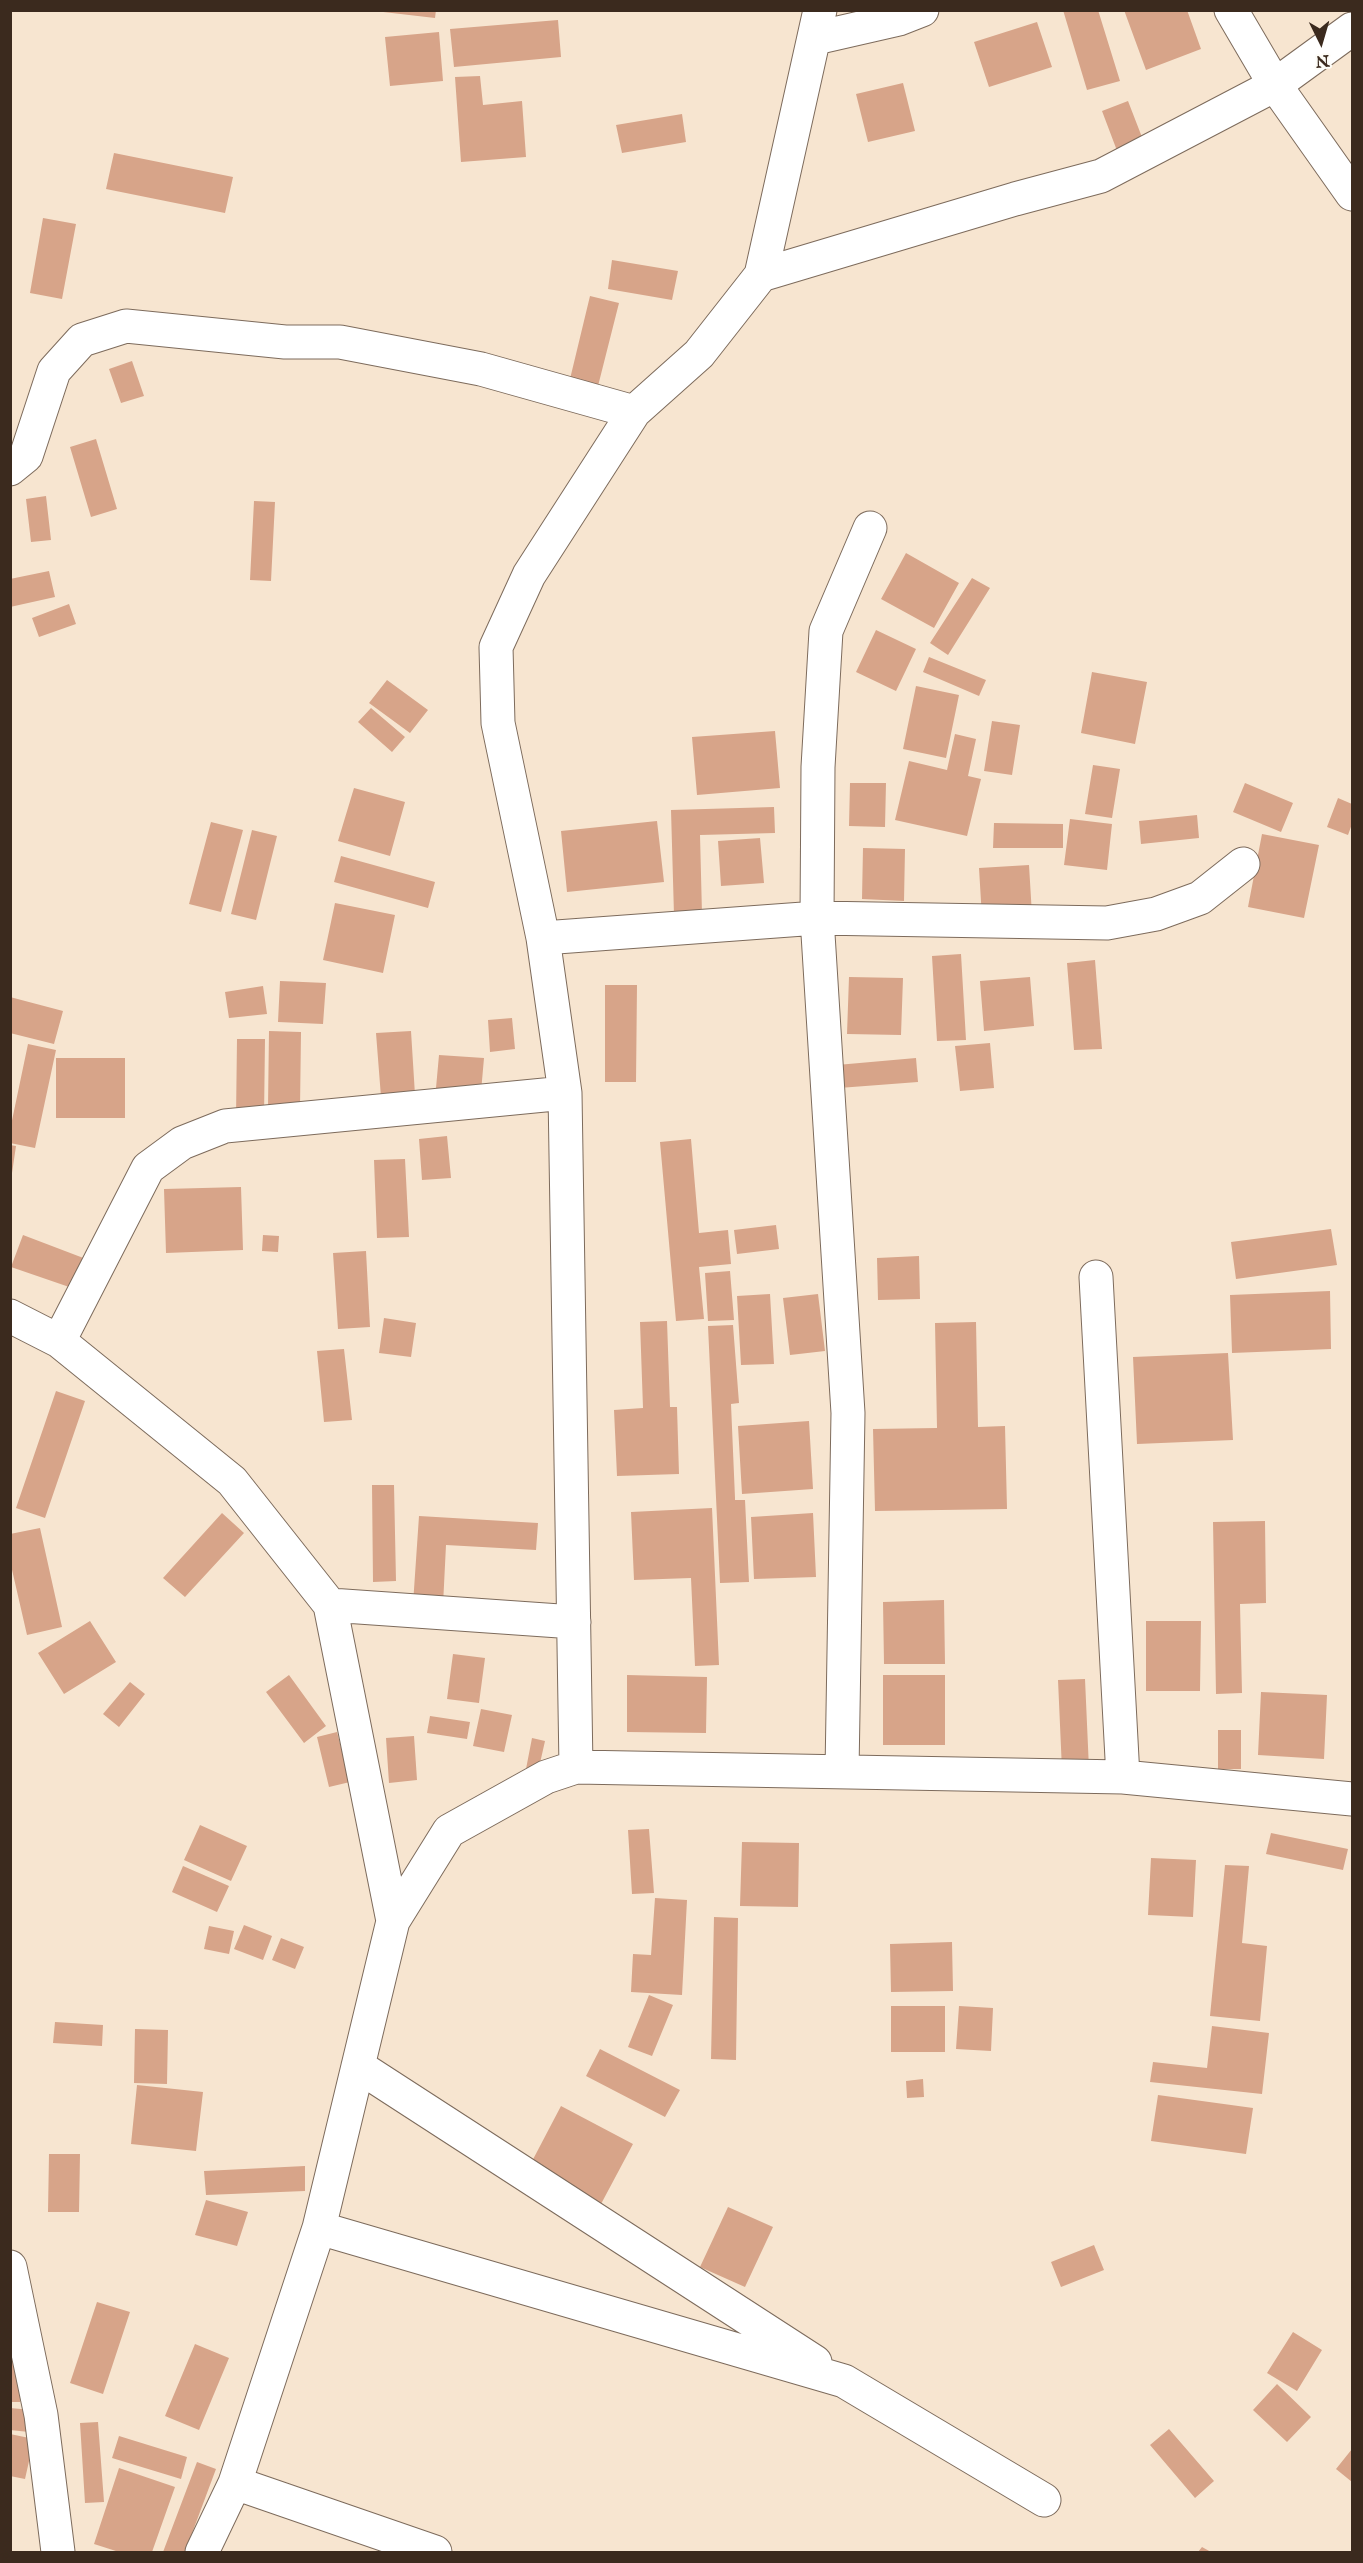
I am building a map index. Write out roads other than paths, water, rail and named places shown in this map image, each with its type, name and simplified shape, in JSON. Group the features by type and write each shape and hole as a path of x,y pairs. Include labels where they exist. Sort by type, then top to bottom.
{"street":[{"path":"576,1767 565,1093 543,938 498,723 496,647 529,575 634,412 699,354 761,274 818,24 900,19 922,10"},
{"path":"1231,10 1275,85 1353,194"},
{"path":"761,274 1101,176 1275,85 1353,29"},
{"path":"10,469 26,456 54,371 82,340 126,326 285,342 340,342 481,369 634,412"},
{"path":"842,1771 848,1413 817,918 818,767 826,631 870,528"},
{"path":"543,938 817,918 1107,923 1156,914 1200,898 1243,864"},
{"path":"59,1341 148,1168 182,1143 225,1126 565,1093"},
{"path":"1096,1277 1123,1777"},
{"path":"10,1316 59,1341 232,1481 330,1605 393,1921"},
{"path":"330,1605 574,1622"},
{"path":"202,2553 236,2483 319,2228 393,1921 449,1831 546,1777 576,1767 1123,1777 1353,1799"},
{"path":"358,2066 844,2381 1044,2500"},
{"path":"319,2228 844,2381"},
{"path":"10,2267 14,2306 41,2415 58,2553"},
{"path":"236,2483 435,2553"}]}
